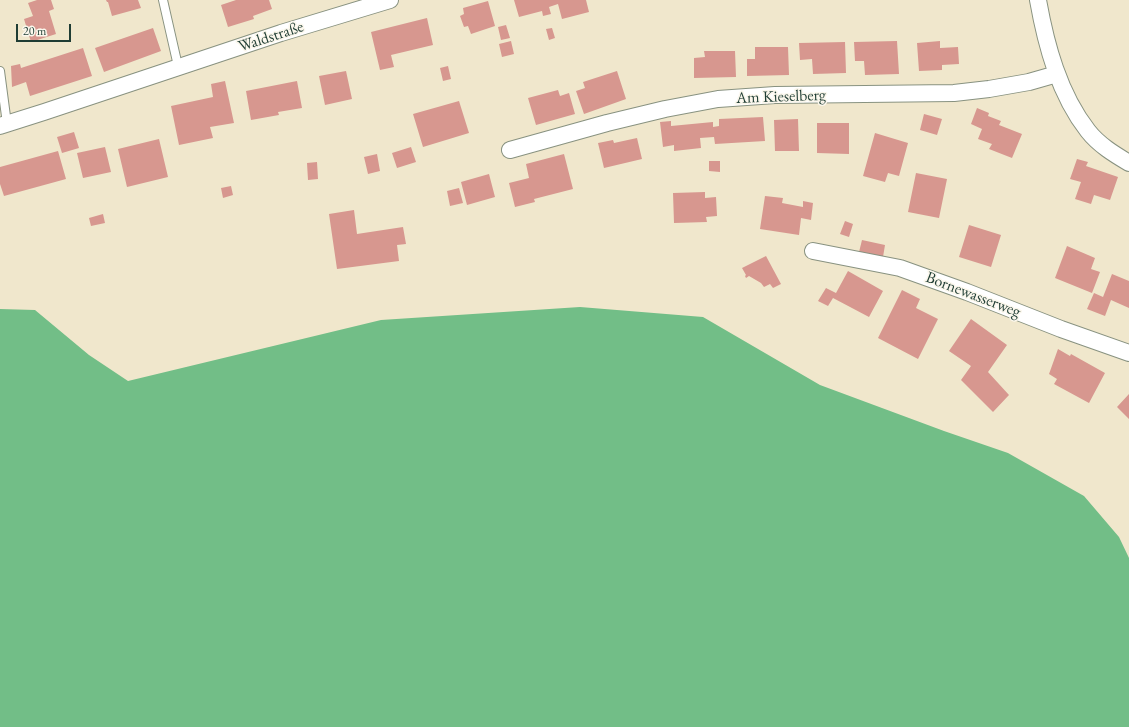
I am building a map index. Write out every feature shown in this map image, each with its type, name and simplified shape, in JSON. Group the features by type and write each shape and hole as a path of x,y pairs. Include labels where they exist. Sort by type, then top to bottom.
{"street":[{"name":"Waldstraße","path":"3,125 362,4 390,0"},
{"path":"1038,0 1057,74 1072,106 1088,131 1107,150 1129,163"},
{"name":"Am Kieselberg","path":"510,150 607,123 665,109 718,99 774,95 954,93 1029,82 1057,74"},
{"name":"Bornewasserweg","path":"813,251 900,268 967,292 1060,329 1129,353"}],"lane":[{"path":"163,0 178,66"},
{"name":"Waldstraße","path":"0,71 3,125"}],"green space":[{"path":"580,307 703,317 820,385 1008,453 1084,496 1119,537 1129,558 1129,727 0,727 0,309 35,310 89,355 128,381 381,320"}],"building":[{"path":"37,0 51,0 54,9 49,11 56,34 31,42 24,19 33,16 28,3"},
{"path":"106,0 138,0 141,8 112,16"},
{"path":"236,0 269,0 272,9 253,16 254,19 228,27 221,5"},
{"path":"514,0 586,0 589,12 562,19 558,4 549,7 551,14 543,16 542,11 519,17"},
{"path":"488,1 495,26 471,34 468,26 464,27 460,16 464,14 463,8"},
{"path":"427,18 433,45 391,55 394,67 380,70 371,32"},
{"path":"506,25 510,38 501,40 498,27"},
{"path":"153,28 161,51 104,72 95,48"},
{"path":"552,28 555,38 549,40 546,29"},
{"path":"511,41 514,54 502,57 499,44"},
{"path":"897,41 899,74 865,75 864,61 855,61 854,42"},
{"path":"940,41 940,48 958,47 959,64 942,65 942,70 919,71 917,43"},
{"path":"845,42 846,73 813,74 812,59 800,60 799,43"},
{"path":"755,47 788,47 789,75 747,76 747,59 755,59"},
{"path":"83,48 92,76 30,96 26,82 12,87 11,66 20,64 21,68"},
{"path":"704,51 735,51 736,77 694,78 694,58 705,57"},
{"path":"448,66 451,79 443,81 440,68"},
{"path":"346,71 352,99 325,105 319,76"},
{"path":"617,71 626,99 584,114 576,91 585,88 583,82"},
{"path":"225,81 234,123 210,127 213,138 179,145 171,106 213,97 211,84"},
{"path":"297,81 302,108 278,112 279,115 251,120 246,91"},
{"path":"558,90 560,96 569,93 575,114 536,125 528,98"},
{"path":"459,101 469,133 423,147 413,114"},
{"path":"977,108 989,113 988,116 1001,121 999,125 1022,134 1012,158 989,149 992,144 978,139 982,129 971,124"},
{"path":"924,114 942,119 937,135 920,130"},
{"path":"763,117 765,141 715,144 714,137 700,138 701,148 674,151 674,145 663,147 660,122 671,121 671,126 713,122 713,127 719,126 719,119"},
{"path":"798,119 799,151 775,151 774,120"},
{"path":"817,123 849,123 849,154 817,153"},
{"path":"74,132 79,148 62,153 57,137"},
{"path":"875,133 908,143 899,176 888,173 885,182 863,176"},
{"path":"637,138 642,159 604,168 598,143 613,140 614,143"},
{"path":"159,139 168,177 127,187 118,149"},
{"path":"105,147 111,172 83,178 77,153"},
{"path":"411,147 416,162 397,168 392,153"},
{"path":"58,151 66,179 4,196 0,184 0,167"},
{"path":"377,154 380,171 368,174 364,157"},
{"path":"564,154 573,189 534,199 535,202 515,207 509,183 529,178 526,164"},
{"path":"1077,159 1088,162 1086,166 1118,177 1110,200 1094,195 1091,204 1075,199 1081,182 1070,179"},
{"path":"709,161 720,161 720,172 709,171"},
{"path":"317,162 318,179 308,180 307,163"},
{"path":"916,173 947,179 939,218 908,212"},
{"path":"489,174 495,197 467,205 461,182"},
{"path":"231,186 233,195 223,198 221,188"},
{"path":"459,188 463,203 450,206 447,191"},
{"path":"705,192 705,198 716,197 717,216 706,217 707,222 674,223 673,193"},
{"path":"765,196 783,198 782,203 803,207 803,201 813,203 811,220 801,218 799,235 760,229"},
{"path":"354,210 357,234 403,227 406,244 397,245 399,261 337,269 329,214"},
{"path":"103,214 105,223 91,226 89,218"},
{"path":"845,221 853,224 849,237 840,234"},
{"path":"969,225 1001,235 991,267 959,257"},
{"path":"862,240 885,245 883,257 859,252"},
{"path":"1067,246 1095,258 1091,269 1100,272 1092,293 1055,278"},
{"path":"766,256 781,284 773,288 770,284 764,287 761,283 749,276 746,278 742,268"},
{"path":"848,271 883,291 869,317 833,298 828,306 818,301 826,288 836,293"},
{"path":"1112,274 1129,281 1129,308 1111,300 1105,316 1087,309 1094,293 1103,297"},
{"path":"902,290 920,299 916,308 938,319 918,359 878,338"},
{"path":"971,319 1007,345 988,372 1009,395 993,412 961,380 971,366 949,351"},
{"path":"1058,349 1070,356 1071,354 1105,373 1089,403 1054,384 1057,379 1049,374"},
{"path":"1129,394 1129,419 1117,407"}]}
